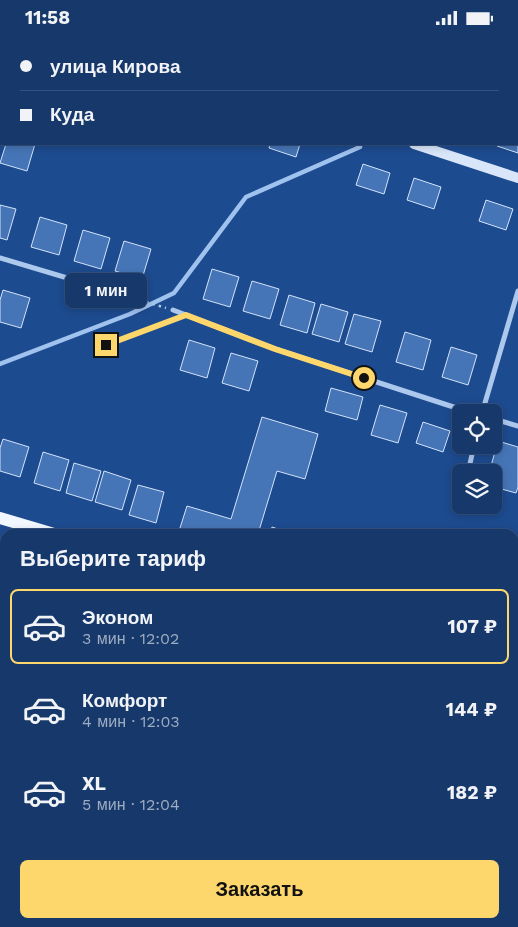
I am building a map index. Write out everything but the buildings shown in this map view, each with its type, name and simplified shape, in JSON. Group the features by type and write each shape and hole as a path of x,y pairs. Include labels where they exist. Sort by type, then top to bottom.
{"main road":[{"path":"417,145 518,179"},
{"path":"0,517 38,529"}],"street":[{"path":"0,258 131,297"},
{"path":"485,404 518,291"},
{"path":"173,310 275,349 452,407"},
{"path":"502,421 518,426"}],"lane":[{"path":"106,345 186,315"}],"path":[{"path":"131,297 173,310"}],"waterway":[{"path":"0,364 130,314 174,293 246,197 360,147"}],"route":[{"path":"106,345 186,315 275,349 364,378"}]}
